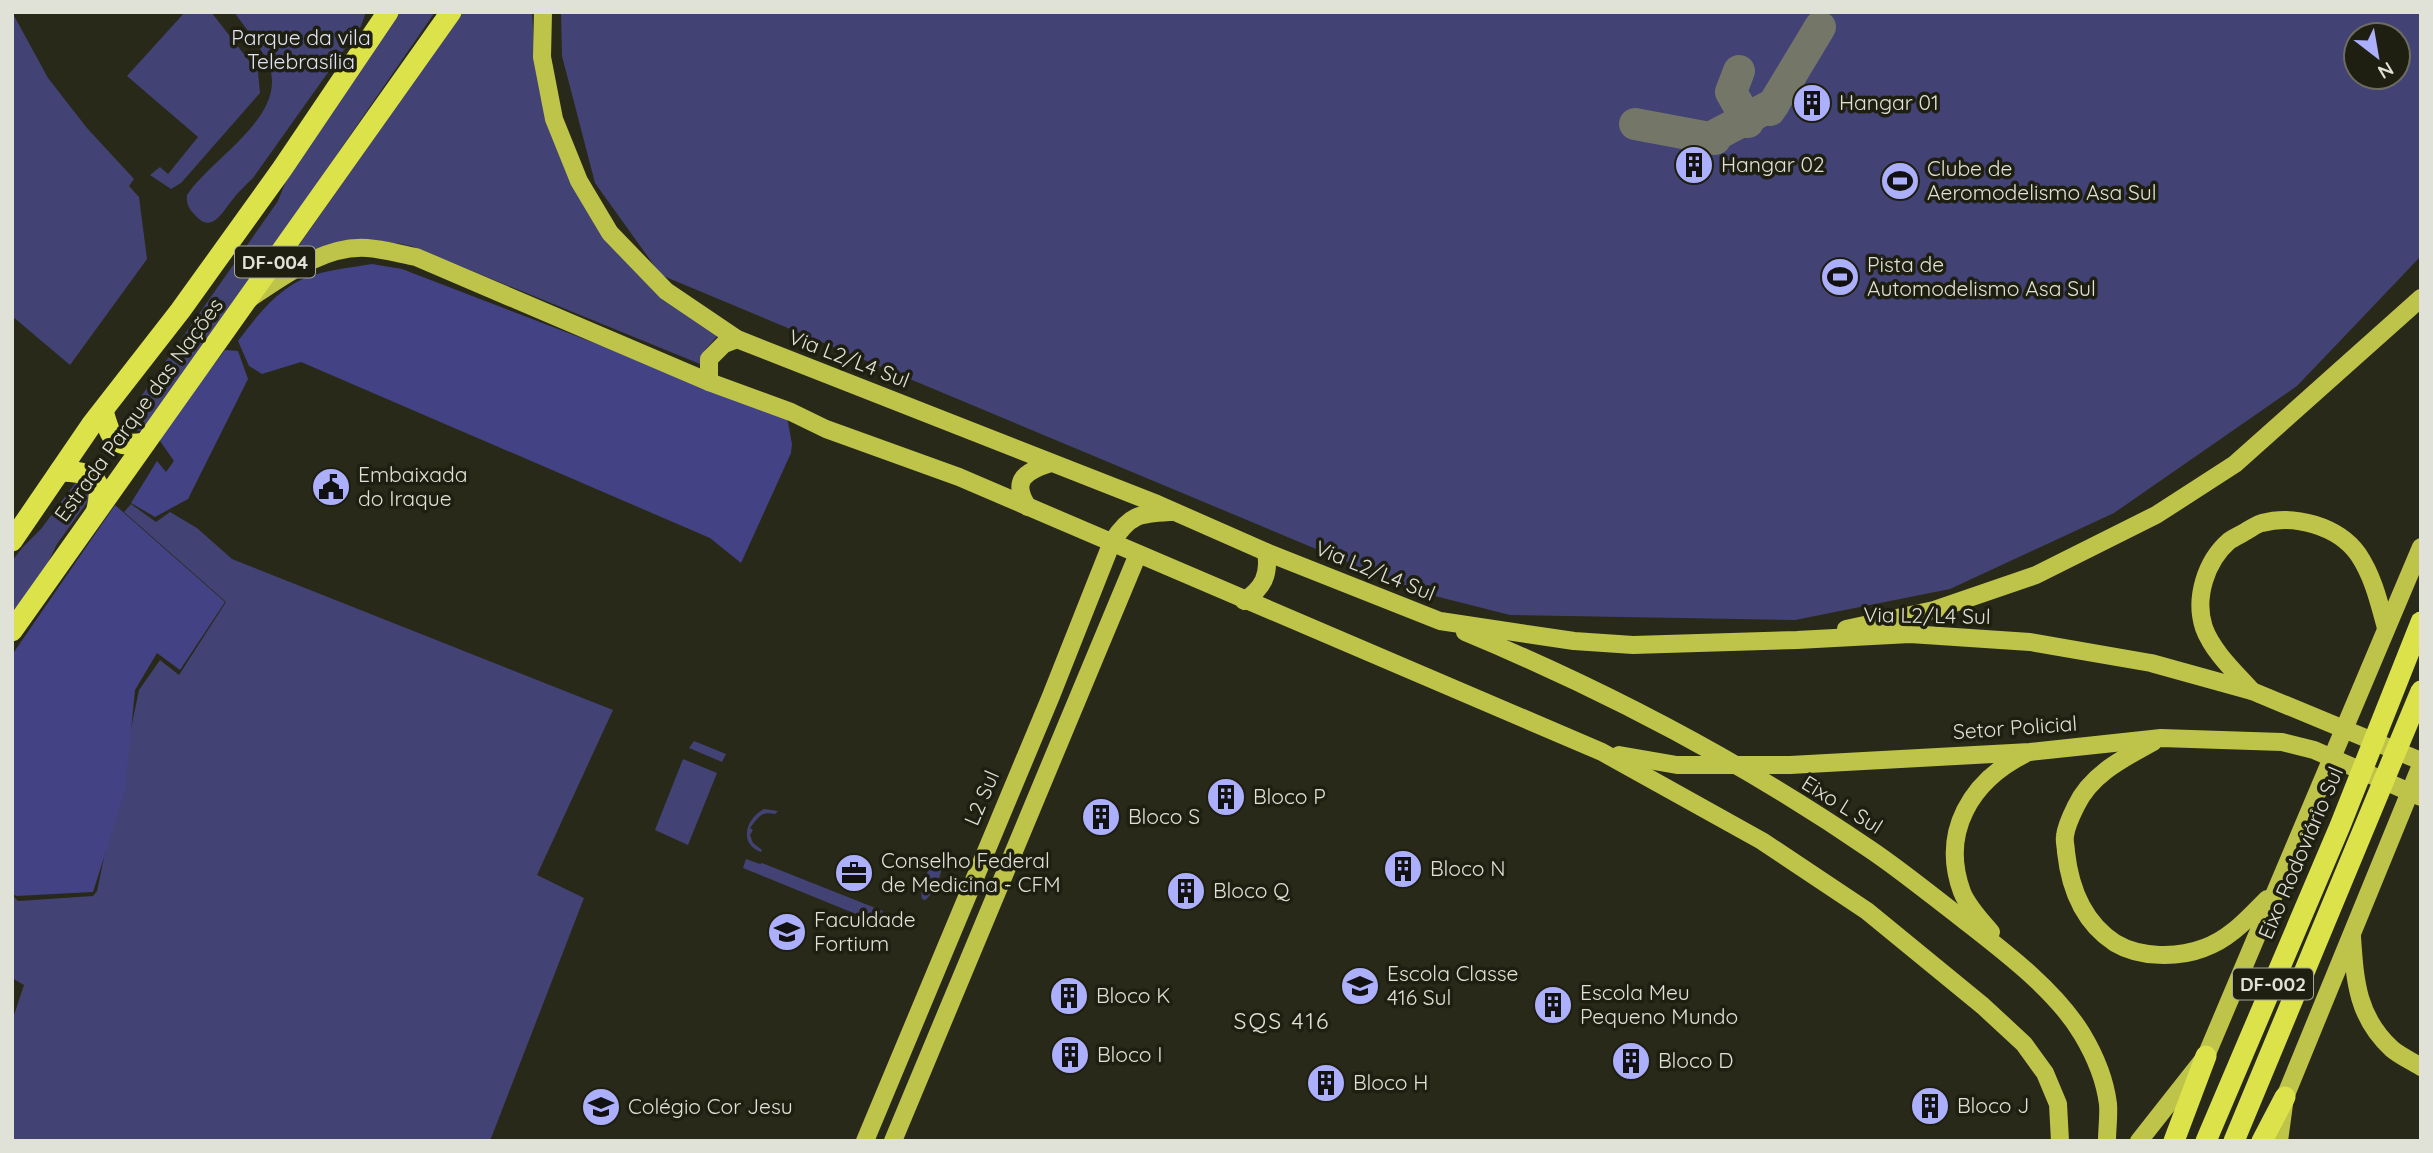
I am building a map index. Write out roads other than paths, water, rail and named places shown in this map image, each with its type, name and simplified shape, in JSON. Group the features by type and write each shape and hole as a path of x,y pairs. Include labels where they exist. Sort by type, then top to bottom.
{"highway":[{"name":"Estrada Parque das Nações","path":"12,541 103,411 180,311 282,169 388,12"},
{"name":"Estrada Parque das Nações","path":"12,631 451,12"},
{"path":"103,411 110,435 118,443 128,446 145,443"},
{"path":"60,471 83,472 92,477 98,484 100,497 97,509"},
{"name":"Eixo Rodoviário Sul","path":"2206,1141 2340,826 2421,622"},
{"name":"DF-002","path":"2234,1141 2420,692"},
{"path":"2174,1141 2206,1056"},
{"path":"2262,1141 2285,1097"}],"main road":[{"name":"Via L2/L4 Sul","path":"543,12 541,57 554,119 579,181 610,233 666,291 737,338 1175,512 1266,552 1440,621 1574,641 1633,645 1910,634 2030,642 2151,663 2252,691 2421,763"},
{"path":"249,299 293,269 336,252 365,248 416,257 709,382 791,412 826,429 958,477 1244,601 1602,751 1762,841 1867,911 1983,1006 2024,1044 2045,1073 2058,1104 2060,1141"},
{"path":"1797,640 1934,610 2036,575 2156,515 2235,464 2421,298"},
{"path":"709,382 709,359 724,344 737,338"},
{"path":"1028,507 1020,490 1025,474 1051,463"},
{"name":"L2 Sul","path":"865,1141 1112,542 1123,525 1134,517 1175,512"},
{"path":"2252,691 2221,656 2204,628 2199,599 2210,564 2229,541 2261,523 2292,521 2317,524 2341,537 2357,552 2371,576 2386,628"},
{"path":"2138,1141 2206,1056 2421,547"},
{"path":"1244,601 1255,593 1266,578 1266,552"},
{"path":"893,1141 1138,554"},
{"name":"Eixo L Sul","path":"1440,621 1541,663 1669,726 1809,809 1873,851 2016,961 2081,1032 2096,1063 2108,1103 2106,1141"},
{"path":"2161,738 2119,760 2098,777 2077,804 2065,835 2069,878 2083,909 2096,928 2117,944 2147,953 2175,955 2204,948 2231,935 2275,892"},
{"name":"Setor Policial","path":"1602,751 1677,765 1790,765 2030,752 2161,738 2281,742 2314,750 2421,797"},
{"path":"1031,740 1049,739 1056,749"},
{"path":"2016,961 1969,906 1962,893 1956,868 1956,841 1964,808 1982,785 2009,762 2030,752"},
{"path":"2279,1141 2285,1097 2421,763"},
{"path":"2352,933 2355,983 2362,1007 2376,1031 2393,1050 2421,1067"},
{"path":"915,1020 924,1028 941,1028"}],"place":[{"name":"Hangar 01","path":"1812,103"},
{"name":"Hangar 02","path":"1694,165"},
{"name":"Clube de Aeromodelismo Asa Sul","path":"1900,181"},
{"name":"Pista de Automodelismo Asa Sul","path":"1840,277"},
{"name":"Embaixada do Iraque","path":"331,487"},
{"name":"Bloco P","path":"1226,797"},
{"name":"Bloco S","path":"1101,817"},
{"name":"Bloco N","path":"1403,869"},
{"name":"Conselho Federal de Medicina - CFM","path":"854,873"},
{"name":"Bloco Q","path":"1186,891"},
{"name":"Faculdade Fortium","path":"787,932"},
{"name":"Escola Classe 416 Sul","path":"1360,986"},
{"name":"Bloco K","path":"1069,996"},
{"name":"Escola Meu Pequeno Mundo","path":"1553,1005"},
{"name":"Bloco I","path":"1070,1055"},
{"name":"Bloco D","path":"1631,1061"},
{"name":"Bloco H","path":"1326,1083"},
{"name":"Bloco J","path":"1930,1106"},
{"name":"Colégio Cor Jesu","path":"601,1107"}],"district":[{"name":"SQS 416","path":"1282,1021"}],"park label":[{"name":"Parque da vila Telebrasília","path":"301,50"}]}
